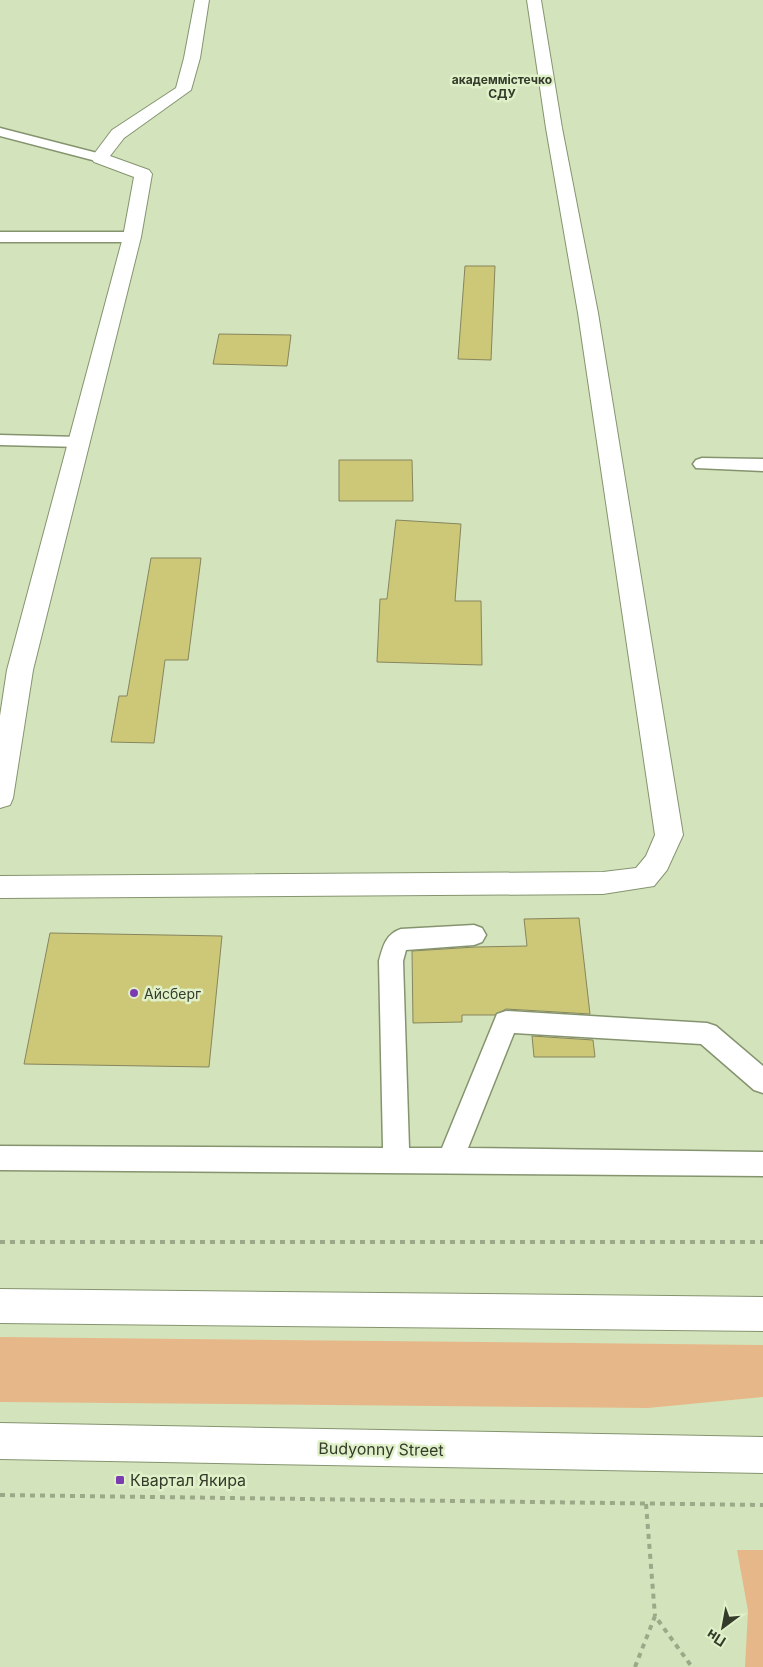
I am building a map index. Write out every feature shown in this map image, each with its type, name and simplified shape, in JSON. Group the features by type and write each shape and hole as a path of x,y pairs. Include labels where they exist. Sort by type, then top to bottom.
{"street":[{"path":"0,798 20,670 132,236 143,174 100,158 118,134 184,90 192,58 202,0"},
{"path":"0,887 604,883 644,878 657,862 669,835 590,323 554,128 534,0"},
{"path":"0,1306 763,1314"},
{"name":"Budyonny Street","path":"0,1441 680,1455 763,1455"}],"lane":[{"path":"0,132 100,158"},
{"path":"0,237 132,236"},
{"path":"0,440 80,442"},
{"path":"702,464 763,465"},
{"path":"396,1160 392,962 395,946 401,939 474,935"},
{"path":"450,1160 506,1022 706,1034 763,1082"},
{"path":"0,1158 450,1160 763,1164"}],"path":[{"path":"0,1242 763,1242"},
{"path":"0,1495 763,1506"},
{"path":"635,1667 655,1616 646,1504"},
{"path":"655,1616 692,1667"}],"shaded area":[{"path":"0,1337 763,1345 763,1397 648,1408 0,1402"},
{"path":"737,1550 763,1550 763,1667 745,1667 748,1611"}],"building":[{"path":"465,266 495,266 491,360 458,359"},
{"path":"219,334 291,335 287,366 213,364"},
{"path":"339,460 412,460 413,501 339,501"},
{"path":"396,520 461,524 455,601 481,601 482,665 377,662 380,599 387,599"},
{"path":"151,558 201,558 188,660 165,660 154,743 111,742 119,696 127,696"},
{"path":"579,918 590,1014 506,1009 495,1015 462,1015 462,1022 413,1023 412,951 527,946 524,919"},
{"path":"50,933 222,936 209,1067 24,1064"},
{"path":"532,1036 593,1040 595,1057 534,1057"}],"place":[{"name":"Айсберг","path":"134,993"},
{"name":"Квартал Якира","path":"120,1480"}],"district":[{"name":"академмістечко СДУ","path":"502,86"}]}
